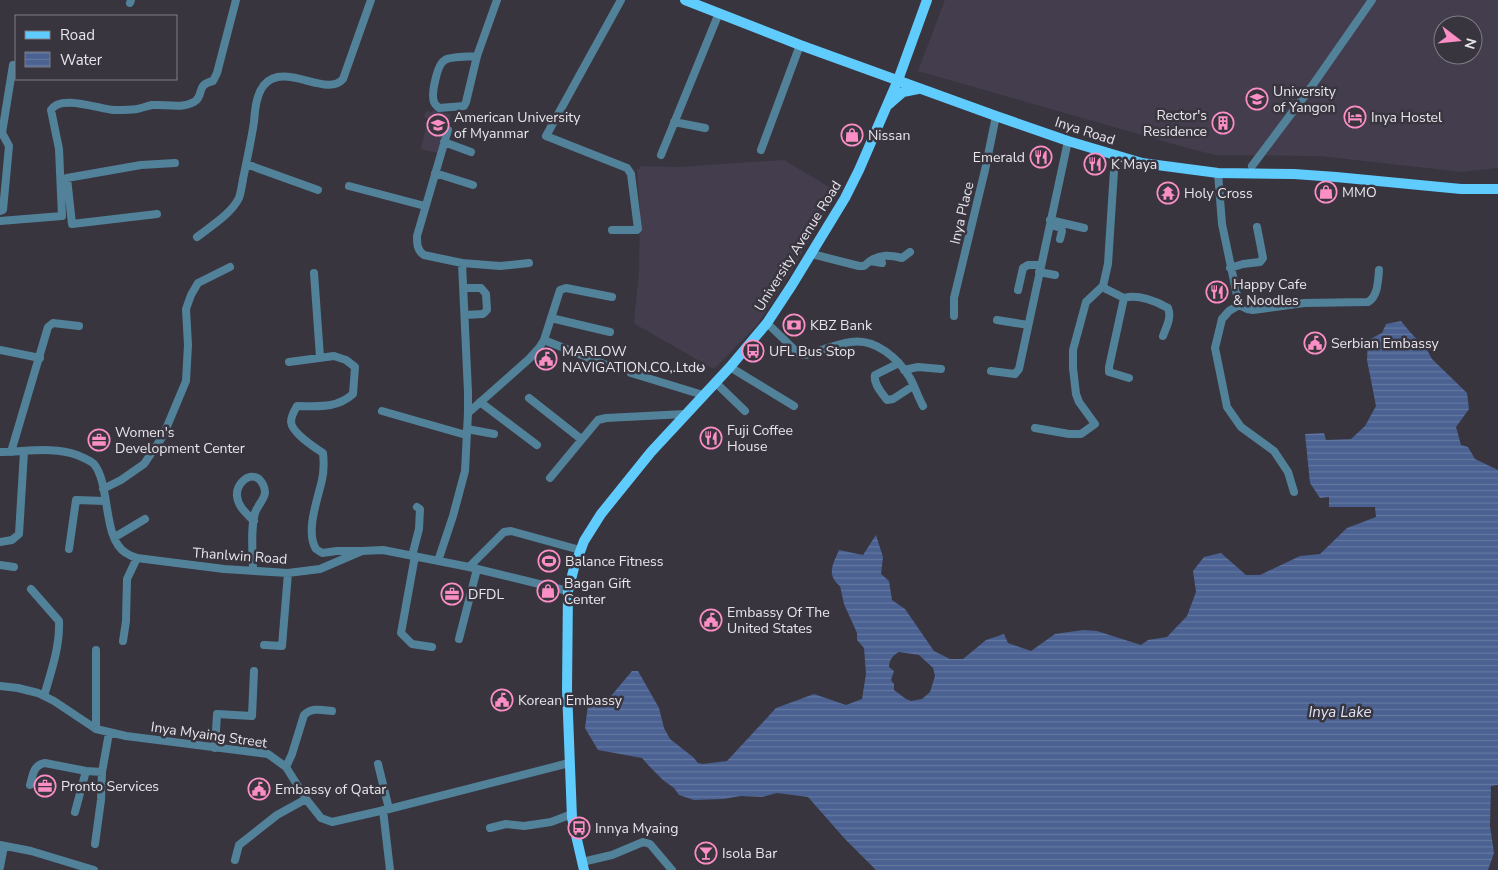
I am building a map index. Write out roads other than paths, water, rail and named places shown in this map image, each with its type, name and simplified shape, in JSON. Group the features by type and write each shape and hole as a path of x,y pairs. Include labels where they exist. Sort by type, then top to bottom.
{"main road":[{"name":"Inya Road","path":"685,0 800,45 996,116 1068,141 1142,163 1218,172 1319,176 1461,189 1498,189"},
{"name":"University Avenue Road","path":"583,866 572,814 567,689 568,591 580,550 601,514 650,452 730,367 767,323 812,254 859,170 898,80 927,0"},
{"path":"886,107 904,92 912,89 923,89"}],"street":[{"path":"71,219 65,220 62,216 59,148 51,110 53,107 59,104 77,103 112,110 135,110 151,105 176,106 191,103 198,99 206,82 213,81 217,73 236,0"},
{"path":"197,236 230,211 239,198 257,100 262,87 271,78 283,77 295,77 332,85 340,82 343,79 371,0"},
{"path":"477,56 446,59 442,62 433,92 434,101 439,108 464,106 477,56 497,0"},
{"path":"612,230 638,229 631,174 627,168 546,136 621,0"},
{"path":"1252,166 1312,86 1372,0"},
{"path":"661,155 719,13"},
{"path":"761,150 800,45"},
{"path":"0,211 3,210 9,146 2,133 13,65"},
{"name":"Inya Place","path":"954,316 954,298 996,116"},
{"path":"674,122 704,128"},
{"path":"448,130 417,236 420,253 462,263 500,266 529,263"},
{"path":"991,371 1015,374 1019,369 1068,141"},
{"path":"444,142 471,152"},
{"path":"1035,428 1069,434 1081,434 1095,424 1079,402 1076,394 1073,350 1086,302 1103,286 1108,264 1116,155"},
{"path":"157,214 72,224 67,178 175,162"},
{"path":"246,164 318,190"},
{"path":"1218,172 1222,224 1239,305 1253,310 1304,303 1368,302 1375,295 1379,270"},
{"path":"435,173 473,185"},
{"path":"349,186 425,206"},
{"path":"0,221 62,216"},
{"path":"1050,223 1084,228"},
{"path":"1050,223 1061,228 1060,240"},
{"path":"1230,268 1260,262 1263,258 1257,227"},
{"path":"812,254 864,266 877,257 886,255 902,258 910,252"},
{"path":"870,261 882,263"},
{"path":"438,561 453,516 464,471 468,413 462,263"},
{"path":"1018,290 1023,268 1028,265 1055,275"},
{"path":"103,489 121,480 144,464 163,436 186,381 188,346 186,309 191,295 198,283 230,267"},
{"path":"314,273 320,357"},
{"path":"1103,286 1124,298 1144,299 1160,303 1168,308 1170,312 1169,320 1163,336"},
{"path":"464,288 481,288 486,294 487,310 483,314 465,315"},
{"path":"468,413 529,359 544,340 562,288 612,297"},
{"path":"1124,298 1109,372 1129,378"},
{"path":"1239,305 1229,311 1222,319 1215,348 1227,407 1241,427 1274,451 1288,472 1294,492"},
{"path":"552,318 610,332"},
{"path":"997,320 1028,325"},
{"path":"11,452 48,327 53,323 79,326"},
{"path":"767,323 799,354 806,355 853,341 868,343 882,348 899,363 910,378 923,406"},
{"path":"544,340 609,366"},
{"path":"0,350 40,358"},
{"path":"289,362 334,356 346,360 355,367 354,394 347,400 334,406 297,406 292,415 291,424 295,431 323,453 324,464 312,520 312,537 316,549 322,553 362,551"},
{"path":"899,363 875,375 876,384 887,400 894,399 913,386"},
{"path":"730,367 794,406"},
{"path":"904,370 918,367 941,369"},
{"path":"631,373 703,395"},
{"path":"715,382 745,411"},
{"path":"529,398 582,440"},
{"path":"480,402 537,445"},
{"path":"382,411 467,432 494,434"},
{"path":"550,478 598,420 685,414"},
{"path":"0,452 59,451 77,455 93,462 98,470 110,524 115,537 125,553 137,558 127,579 126,621 123,640"},
{"path":"0,542 12,540 19,534 24,452"},
{"path":"253,571 255,512 264,496 265,490 260,480 255,477 242,481 238,487 237,496 240,506 254,521"},
{"path":"70,549 76,500 105,501"},
{"path":"417,507 420,510 420,529 413,556 401,633 412,644 432,647"},
{"path":"115,537 145,519"},
{"path":"459,639 473,568 504,532 511,531 580,550"},
{"name":"Thanlwin Road","path":"137,558 224,569 288,573 320,569 362,551 383,550 473,568 568,591"},
{"path":"0,565 14,566"},
{"path":"264,645 282,646 288,573"},
{"path":"31,589 59,621 60,633 44,696"},
{"path":"96,650 96,730"},
{"path":"215,748 218,714 252,716 254,671"},
{"name":"Inya Myaing Street","path":"0,686 38,693 54,701 96,730 268,754 286,767 306,799 321,818 332,822 569,764"},
{"path":"286,767 304,715 308,710 332,711"},
{"path":"95,844 102,800 102,772 109,733"},
{"path":"30,786 34,769 39,764 55,764 86,771 102,772"},
{"path":"378,764 387,810 390,870"},
{"path":"75,812 86,771"},
{"path":"235,860 239,846 278,815 306,799"},
{"path":"490,828 506,824 524,826 551,822 572,814"},
{"path":"583,866 642,842 650,844 672,870"},
{"path":"0,867 2,846 31,851 94,870"}],"water":[{"name":"Inya Lake","path":"1401,321 1427,350 1432,359 1467,393 1469,409 1456,427 1461,445 1468,447 1475,459 1498,470 1498,785 1491,786 1490,826 1494,853 1488,870 876,870 845,839 808,797 777,793 762,797 741,796 694,800 679,795 642,758 598,750 585,728 588,705 611,696 632,671 638,671 659,708 664,728 670,739 698,763 703,764 727,761 776,708 814,694 846,705 862,699 866,674 864,648 857,640 857,633 844,604 840,586 833,578 832,569 839,550 863,555 876,535 883,557 881,574 889,581 892,600 905,609 934,651 950,659 963,659 986,640 1004,634 1008,643 1031,651 1055,634 1083,630 1097,631 1141,645 1148,640 1167,637 1187,616 1196,592 1193,571 1204,557 1221,553 1246,575 1260,575 1300,556 1320,554 1347,528 1376,517 1375,507 1329,507 1329,497 1320,498 1310,483 1305,434 1324,433 1326,440 1351,439 1365,426 1376,406 1367,360 1368,340 1382,333 1386,324","holes":["899,652 919,655 933,668 935,676 930,692 922,699 911,701 894,690 894,684 891,680 894,671 889,667 889,664 892,658"]}],"place":[{"name":"University of Yangon","path":"1257,99"},
{"name":"Inya Hostel","path":"1355,117"},
{"name":"Rector's Residence","path":"1223,123"},
{"name":"American University of Myanmar","path":"438,125"},
{"name":"Nissan","path":"852,135"},
{"name":"Emerald","path":"1041,157"},
{"name":"K Maya","path":"1095,164"},
{"name":"MMO","path":"1326,192"},
{"name":"Holy Cross","path":"1168,193"},
{"name":"Happy Cafe & Noodles","path":"1217,292"},
{"name":"KBZ Bank","path":"794,325"},
{"name":"Serbian Embassy","path":"1315,343"},
{"name":"UFL Bus Stop","path":"753,351"},
{"name":"MARLOW NAVIGATION.CO,.Ltdမ","path":"546,359"},
{"name":"Fuji Coffee House","path":"711,438"},
{"name":"Women's Development Center","path":"99,440"},
{"name":"Balance Fitness","path":"549,561"},
{"name":"Bagan Gift Center","path":"548,591"},
{"name":"DFDL","path":"452,594"},
{"name":"Embassy Of The United States","path":"711,620"},
{"name":"Korean Embassy","path":"502,700"},
{"name":"Pronto Services","path":"45,786"},
{"name":"Embassy of Qatar","path":"259,789"},
{"name":"Innya Myaing","path":"579,828"},
{"name":"Isola Bar","path":"706,853"}]}
